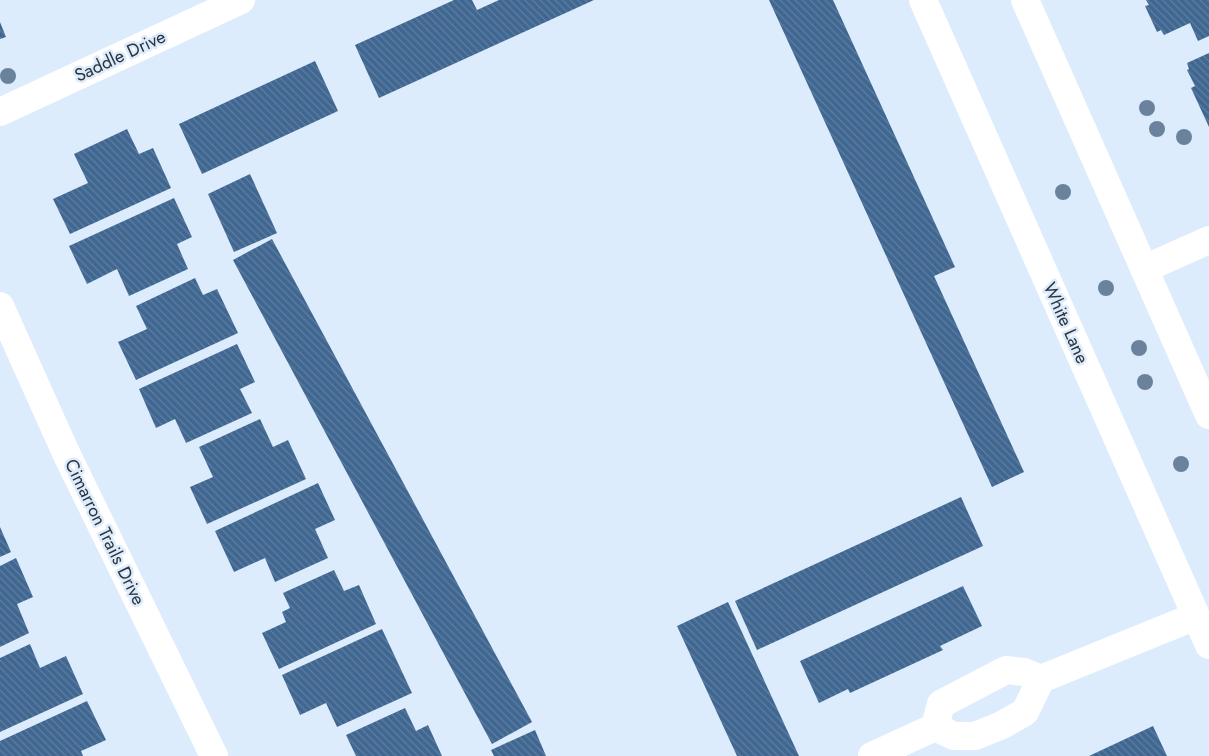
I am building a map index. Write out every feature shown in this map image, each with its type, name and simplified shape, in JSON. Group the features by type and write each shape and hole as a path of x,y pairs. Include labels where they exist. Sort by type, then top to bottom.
{"main road":[{"name":"Saddle Drive","path":"0,112 241,0"},
{"name":"White Lane","path":"923,0 1205,636"},
{"path":"1025,0 1209,415"},
{"path":"1144,269 1209,240"},
{"name":"Cimarron Trails Drive","path":"0,306 66,453 214,756"},
{"path":"935,727 941,704 1006,670 1024,672 1041,679 1205,636"},
{"path":"935,727 954,736 974,736 1002,725 1025,712 1041,679"},
{"path":"872,756 935,727"}],"building":[{"path":"454,0 472,0 477,10 499,0 594,0 379,98 355,45"},
{"path":"769,0 833,0 955,267 934,276 1024,472 992,487"},
{"path":"1146,0 1209,0 1209,36 1198,41 1190,23 1164,35 1161,30 1157,32 1145,6 1149,5"},
{"path":"0,22 6,37 0,39"},
{"path":"1209,53 1209,127 1191,88 1195,86 1187,70 1189,69 1187,63"},
{"path":"315,61 338,111 202,174 179,124"},
{"path":"127,129 139,154 153,148 171,188 70,234 53,199 88,183 74,154"},
{"path":"250,174 277,233 234,252 208,194"},
{"path":"174,198 192,237 177,244 188,269 129,296 117,269 87,284 69,246"},
{"path":"272,239 532,722 492,744 233,260"},
{"path":"195,278 203,295 217,289 238,333 136,380 118,342 147,329 136,306"},
{"path":"237,344 255,382 240,389 252,413 186,443 175,419 156,428 139,389"},
{"path":"260,419 273,447 288,440 306,479 207,524 190,487 213,477 199,447"},
{"path":"318,483 335,520 315,529 328,558 275,582 265,558 234,572 215,531"},
{"path":"961,497 983,546 757,650 735,601"},
{"path":"0,527 11,552 0,557"},
{"path":"16,558 33,597 17,604 29,633 0,647 0,566"},
{"path":"334,570 344,591 359,585 376,624 279,669 262,633 286,622 282,612 290,608 283,593"},
{"path":"963,586 982,626 940,646 943,650 850,693 848,689 819,703 800,661"},
{"path":"728,602 799,756 737,756 677,626"},
{"path":"382,629 412,693 337,727 326,703 300,715 282,675"},
{"path":"30,644 40,668 66,656 83,694 0,732 0,658"},
{"path":"87,701 106,740 81,751 83,756 0,756 0,741"},
{"path":"405,708 416,731 428,725 442,756 356,756 346,735"},
{"path":"1153,726 1167,756 1089,756"},
{"path":"535,730 546,756 494,756 491,750"}]}
